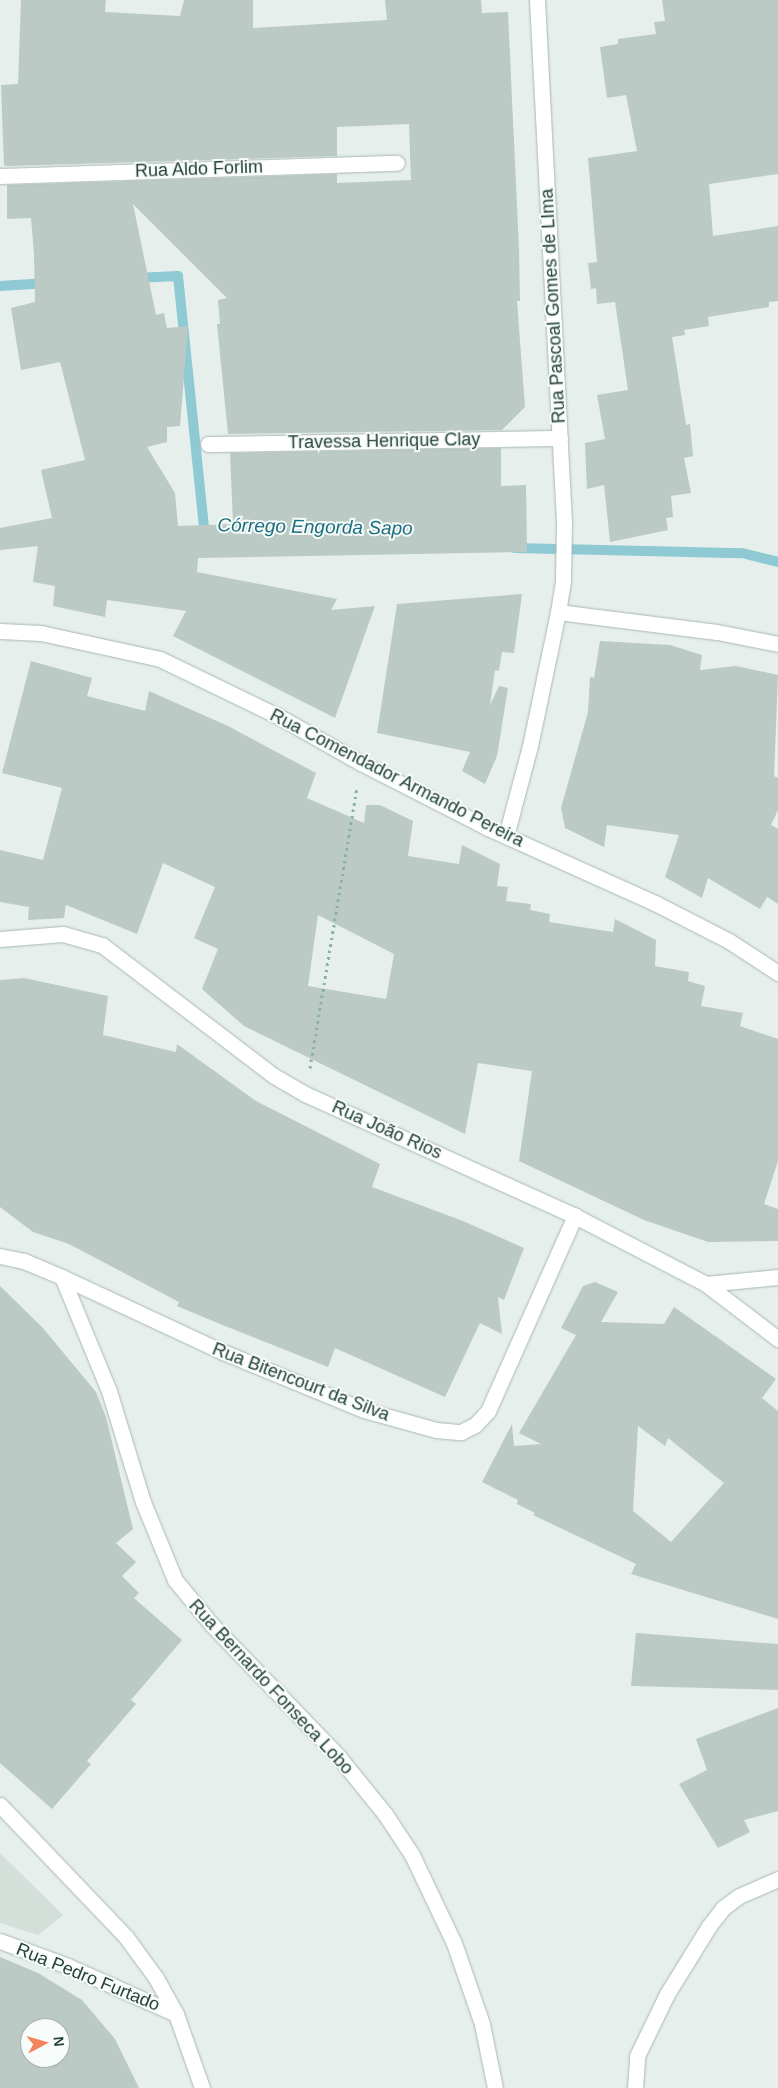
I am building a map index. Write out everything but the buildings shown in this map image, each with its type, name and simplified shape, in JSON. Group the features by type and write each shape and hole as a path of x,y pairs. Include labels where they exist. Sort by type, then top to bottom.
{"street":[{"name":"Rua Pascoal Gomes de LIma","path":"506,836 530,746 558,612 564,552 560,438 537,0"},
{"name":"Rua Aldo Forlim","path":"0,176 397,163"},
{"name":"Travessa Henrique Clay","path":"208,444 560,438"},
{"path":"558,612 717,632 778,644"},
{"name":"Rua Comendador Armando Pereira","path":"0,631 41,633 160,659 276,715 361,763 506,836 654,903 729,941 778,973"},
{"name":"Rua João Rios","path":"0,938 42,933 63,934 102,945 267,1070 306,1094 575,1216 706,1284 778,1340"},
{"name":"Rua Bitencourt da Silva","path":"0,1256 24,1261 62,1277 223,1352 364,1410 436,1430 461,1432 475,1425 488,1411 575,1216"},
{"name":"Rua Bernardo Fonseca Lobo","path":"62,1277 109,1391 143,1502 175,1580 212,1626 338,1756 385,1814 412,1855 463,1970 482,2024 495,2088"},
{"path":"706,1284 778,1277"},
{"path":"0,1805 126,1937 156,1978 176,2014 202,2088"},
{"path":"635,2088 637,2056 667,1994 709,1926 723,1908 739,1896 778,1879"},
{"name":"Rua Pedro Furtado","path":"0,1941 68,1966 176,2014"}],"path":[{"path":"306,1094 361,763"}],"shaded area":[{"path":"0,1853 63,1915 38,1935 0,1923"}],"waterway":[{"name":"Córrego Engorda Sapo","path":"135,278 178,276 205,537"},
{"name":"Córrego Engorda Sapo","path":"0,286 48,283"},
{"name":"Córrego Engorda Sapo","path":"515,548 742,553 778,562"}]}
